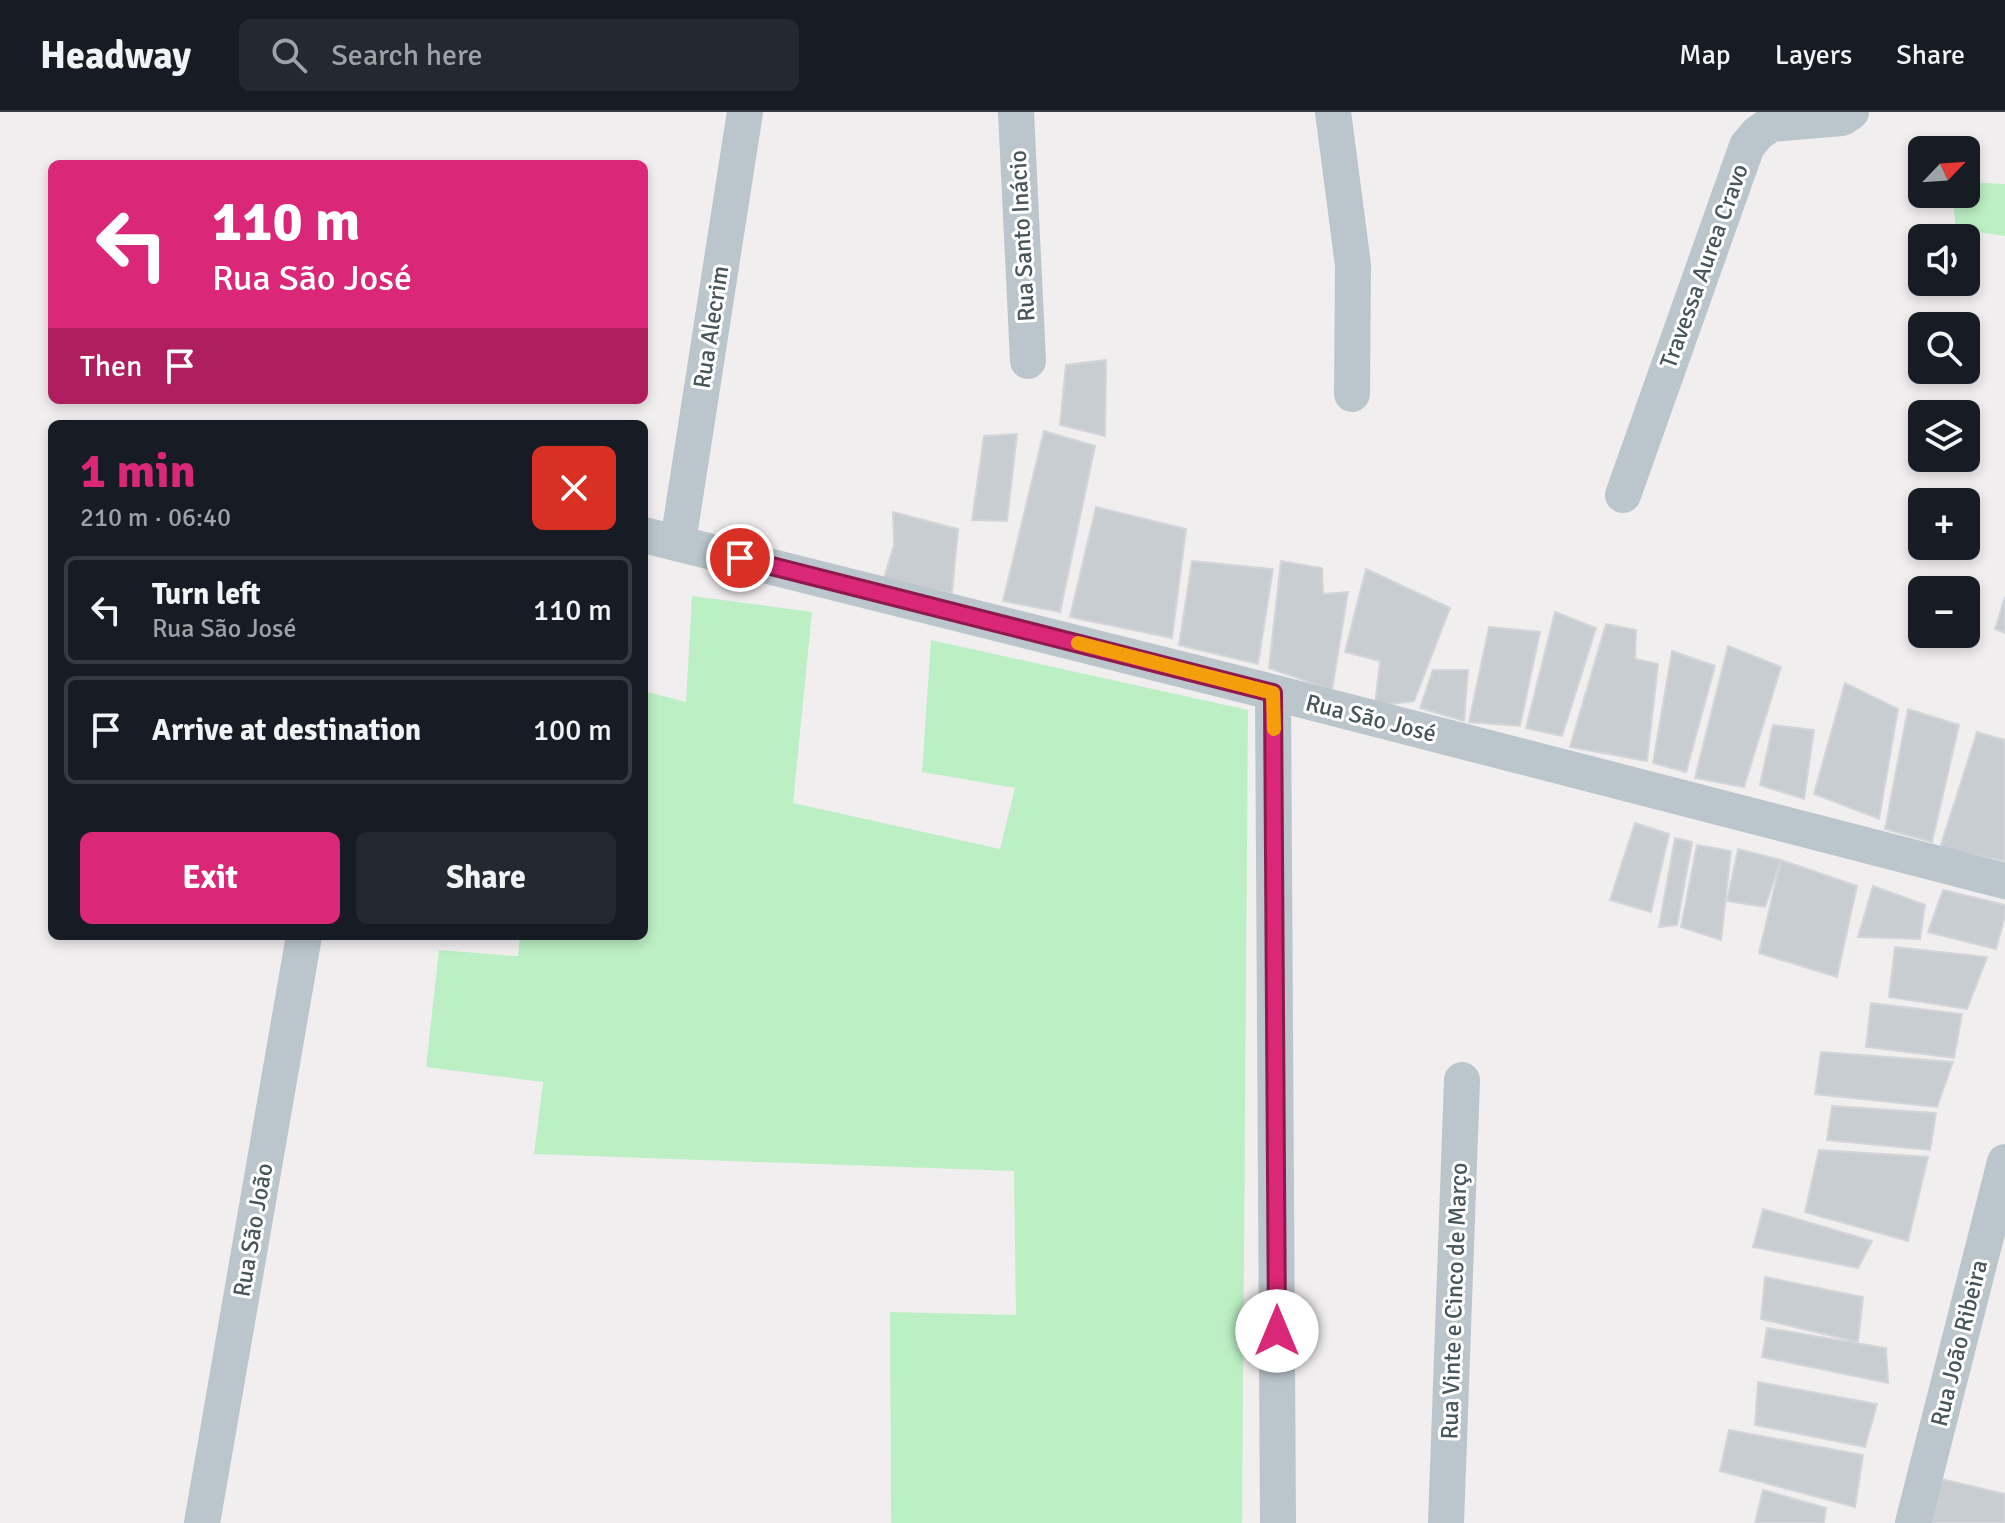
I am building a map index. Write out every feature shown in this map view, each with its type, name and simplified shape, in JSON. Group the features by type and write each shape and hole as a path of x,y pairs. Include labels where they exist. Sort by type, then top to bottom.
{"street":[{"name":"Rua Alecrim","path":"661,539 745,112"},
{"name":"Rua Santo Inácio","path":"1016,112 1028,361"},
{"path":"1333,112 1353,265 1352,394"},
{"name":"Travessa Aurea Cravo","path":"1623,495 1747,146 1771,124 1842,118 1851,112"},
{"name":"Rua São José","path":"661,539 2005,881"},
{"path":"1273,693 1278,1523"},
{"name":"Rua São João","path":"202,1523 303,940"},
{"name":"Rua Vinte e Cinco de Março","path":"1446,1523 1462,1080"},
{"name":"Rua João Ribeira","path":"1913,1523 2005,1162"}],"green space":[{"path":"1980,183 2005,184 2005,236 1980,232 1980,224 1955,224 1954,208 1980,208"},
{"path":"692,596 812,612 793,803 1000,849 1015,788 922,772 931,640 1248,710 1242,1523 891,1523 890,1312 1016,1315 1014,1171 534,1154 543,1082 426,1067 439,950 518,956 520,940 648,940 648,692 686,702"}],"building":[{"path":"1106,360 1105,436 1060,425 1066,365"},
{"path":"1044,431 1095,446 1060,612 1003,601"},
{"path":"1017,434 1007,521 972,520 984,436"},
{"path":"1096,507 1186,529 1172,638 1070,617"},
{"path":"893,512 958,529 952,593 883,581 894,545"},
{"path":"1192,561 1273,569 1258,664 1179,645"},
{"path":"1281,561 1322,568 1323,594 1348,592 1332,690 1269,668"},
{"path":"1366,569 1450,608 1414,701 1375,706 1380,661 1345,652"},
{"path":"2005,597 2005,633 1995,629"},
{"path":"1555,612 1596,628 1562,736 1526,728"},
{"path":"1606,624 1636,630 1635,659 1658,664 1647,761 1570,747"},
{"path":"1489,627 1540,632 1520,726 1469,722"},
{"path":"1728,646 1781,667 1744,787 1695,778"},
{"path":"1672,651 1715,666 1686,772 1653,763"},
{"path":"1433,670 1468,670 1464,721 1420,708"},
{"path":"1845,683 1898,709 1879,819 1814,794"},
{"path":"1908,709 1959,725 1932,842 1885,829"},
{"path":"1773,725 1814,730 1804,799 1760,785"},
{"path":"1977,732 2005,740 2005,861 1940,848"},
{"path":"1635,823 1669,834 1651,912 1610,900"},
{"path":"1675,838 1692,842 1677,925 1659,927"},
{"path":"1697,845 1731,851 1721,940 1681,927"},
{"path":"1738,849 1781,860 1765,907 1727,901"},
{"path":"1781,860 1857,886 1837,977 1759,953"},
{"path":"1873,886 1925,905 1920,939 1858,937"},
{"path":"1943,890 2005,905 1996,949 1928,932"},
{"path":"1895,947 1987,957 1967,1009 1889,997"},
{"path":"1871,1003 1962,1014 1954,1058 1866,1047"},
{"path":"1821,1052 1953,1062 1937,1107 1815,1094"},
{"path":"1832,1106 1936,1113 1930,1150 1827,1140"},
{"path":"1819,1150 1928,1157 1908,1241 1805,1212"},
{"path":"1763,1209 1872,1241 1858,1268 1753,1247"},
{"path":"1765,1277 1863,1297 1858,1342 1761,1319"},
{"path":"1767,1328 1886,1348 1888,1383 1762,1357"},
{"path":"1758,1382 1877,1404 1865,1447 1755,1425"},
{"path":"1729,1430 1863,1455 1855,1507 1720,1471"},
{"path":"1937,1478 2005,1494 2005,1523 1924,1523"},
{"path":"1763,1490 1826,1508 1824,1523 1755,1523"}],"slow traffic":[{"path":"1078,643 1273,693 1274,729"}],"route":[{"path":"740,558 1273,693 1277,1331"}]}
